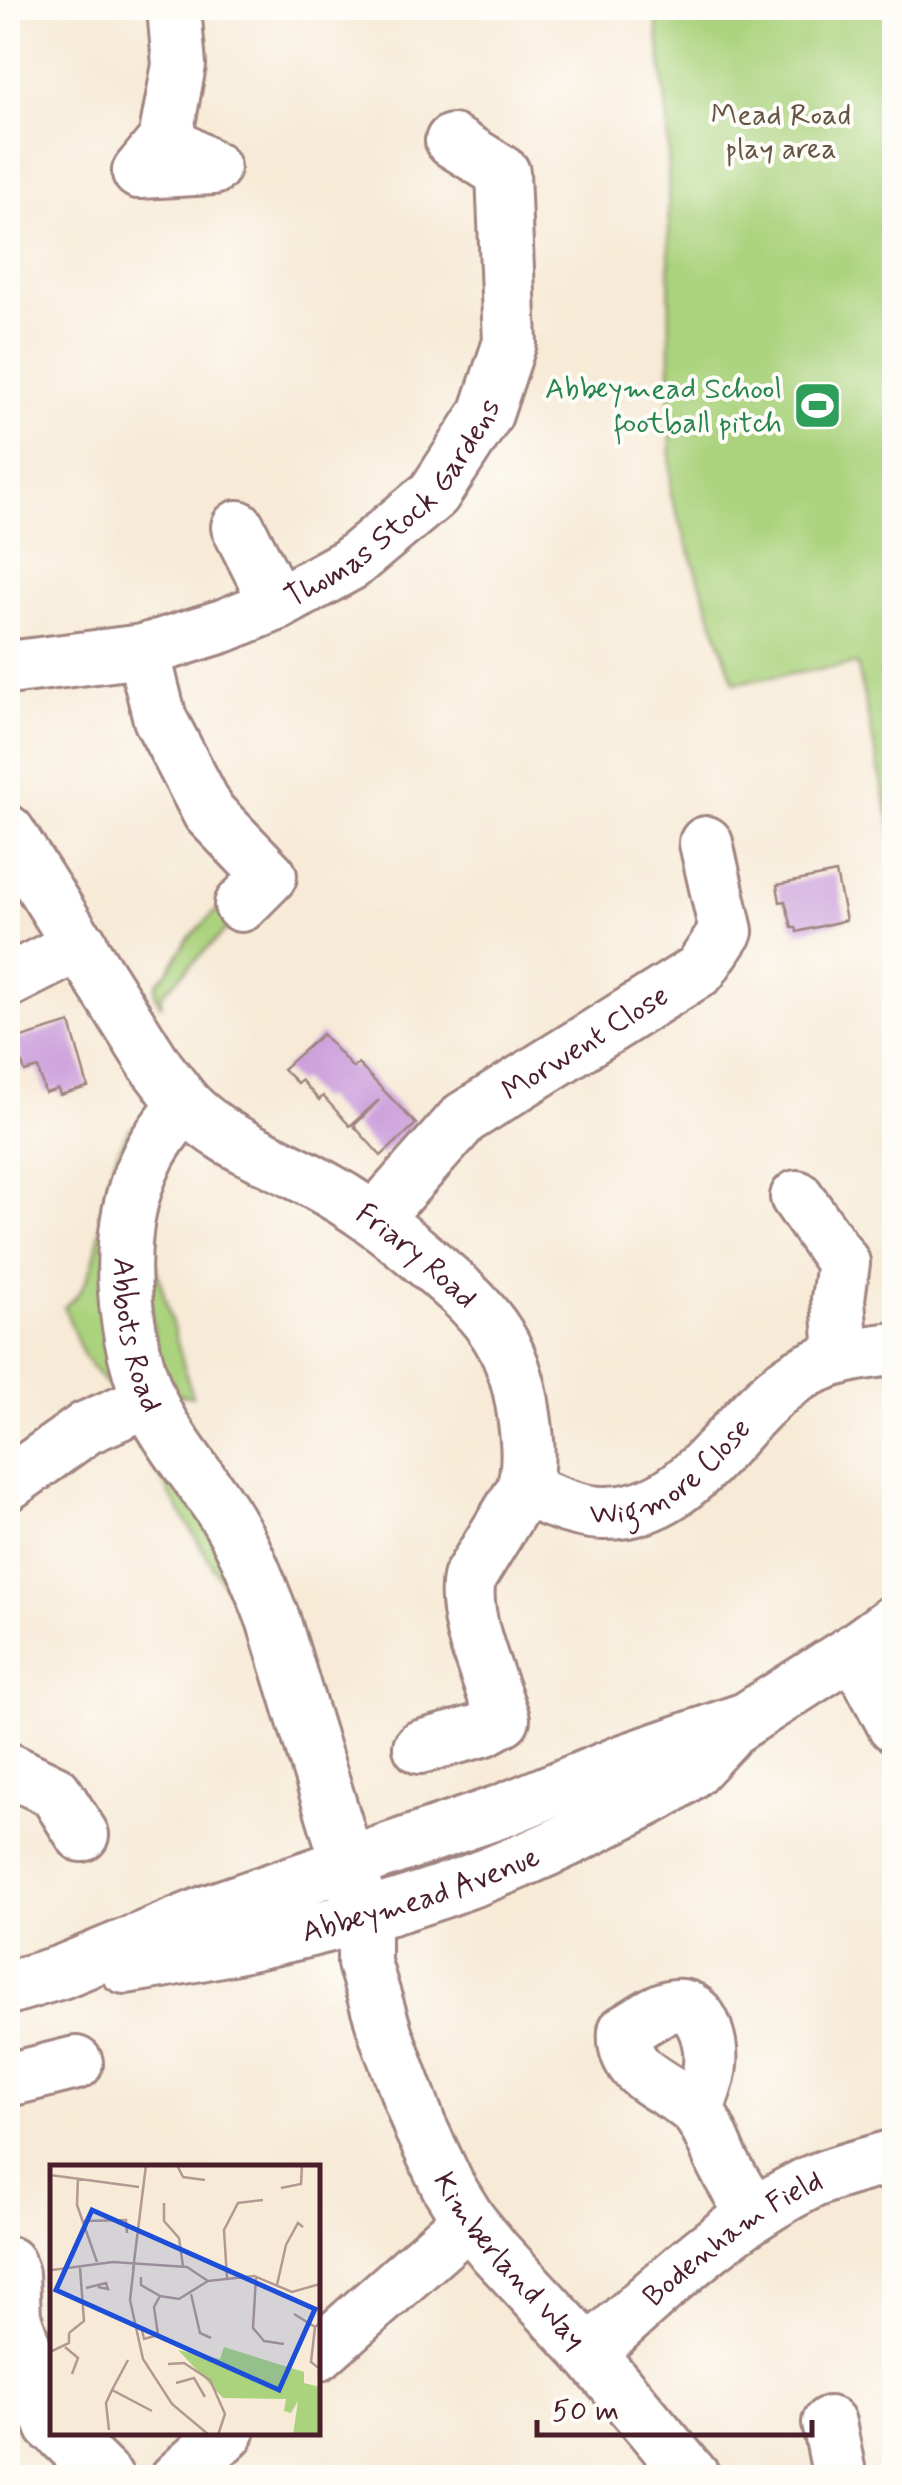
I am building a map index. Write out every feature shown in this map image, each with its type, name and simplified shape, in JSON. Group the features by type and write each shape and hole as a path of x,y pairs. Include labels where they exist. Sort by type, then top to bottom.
{"street":[{"path":"152,156 179,65 174,8"},
{"name":"Thomas Stock Gardens","path":"8,668 143,651 278,604 350,564 434,494 486,414 510,342 519,161 452,141"},
{"path":"238,528 278,604"},
{"path":"143,651 160,719 208,813 268,877"},
{"path":"8,832 157,1068 185,1104"},
{"name":"Morwent Close","path":"376,1217 464,1118 700,970 726,931 706,843"},
{"path":"8,982 81,944"},
{"name":"Friary Road","path":"185,1104 222,1137 376,1217 471,1300 504,1343 520,1380 529,1450 523,1490"},
{"name":"Abbots Road","path":"185,1104 147,1157 127,1220 126,1286 138,1363 150,1400 170,1438 228,1520 258,1580 374,1945"},
{"path":"797,1197 843,1263 838,1299 842,1354"},
{"name":"Wigmore Close","path":"523,1490 575,1509 602,1514 655,1504 697,1474 740,1426 796,1377 842,1354 894,1349"},
{"path":"8,1484 86,1428 150,1400"},
{"path":"420,1747 483,1730 503,1719 470,1614 469,1578 523,1490"},
{"path":"874,1636 894,1725"},
{"name":"Abbeymead Avenue","path":"8,1988 62,1972 207,1912 502,1811 740,1721 874,1636"},
{"name":"Abbeymead Avenue","path":"62,1972 173,1959 312,1929 374,1945 424,1899 520,1862 618,1814 690,1772 740,1721"},
{"path":"8,1769 75,1799"},
{"name":"Kimberland Way","path":"374,1945 386,2036 448,2186 469,2220 589,2353 694,2478"},
{"path":"8,2080 76,2063"},
{"path":"697,2111 753,2213"},
{"name":"Bodenham Field","path":"589,2353 694,2258 753,2213 811,2182 894,2156"},
{"path":"320,2352 469,2220"},
{"path":"24,2264 14,2317 50,2420"},
{"path":"829,2423 840,2478"},
{"path":"63,2435 107,2478"},
{"path":"177,2478 225,2435"}],"green space":[{"name":"Mead Road play area","path":"655,8 894,8 894,841 857,664 734,683 671,495 668,123"},
{"path":"221,906 235,921 161,995 161,1006 155,995 157,983 187,940"},
{"path":"132,1126 139,1127 119,1385 110,1389 84,1357 64,1307 80,1292 90,1272 111,1172"},
{"path":"163,1174 149,1240 192,1396 167,1394 159,1374 141,1236"},
{"path":"138,1436 203,1513 248,1626 138,1440"}],"building":[{"path":"836,873 846,920 797,932 785,901 780,902 777,885"},
{"path":"70,1023 88,1087 60,1095 58,1089 45,1093 38,1068 25,1072 15,1040"},
{"path":"322,1034 353,1068 358,1064 416,1124 381,1156 354,1126 379,1100 350,1126 323,1096 319,1100 301,1080 297,1083 283,1069"}],"place":[{"name":"Abbeymead School football pitch","path":"817,405"}]}
